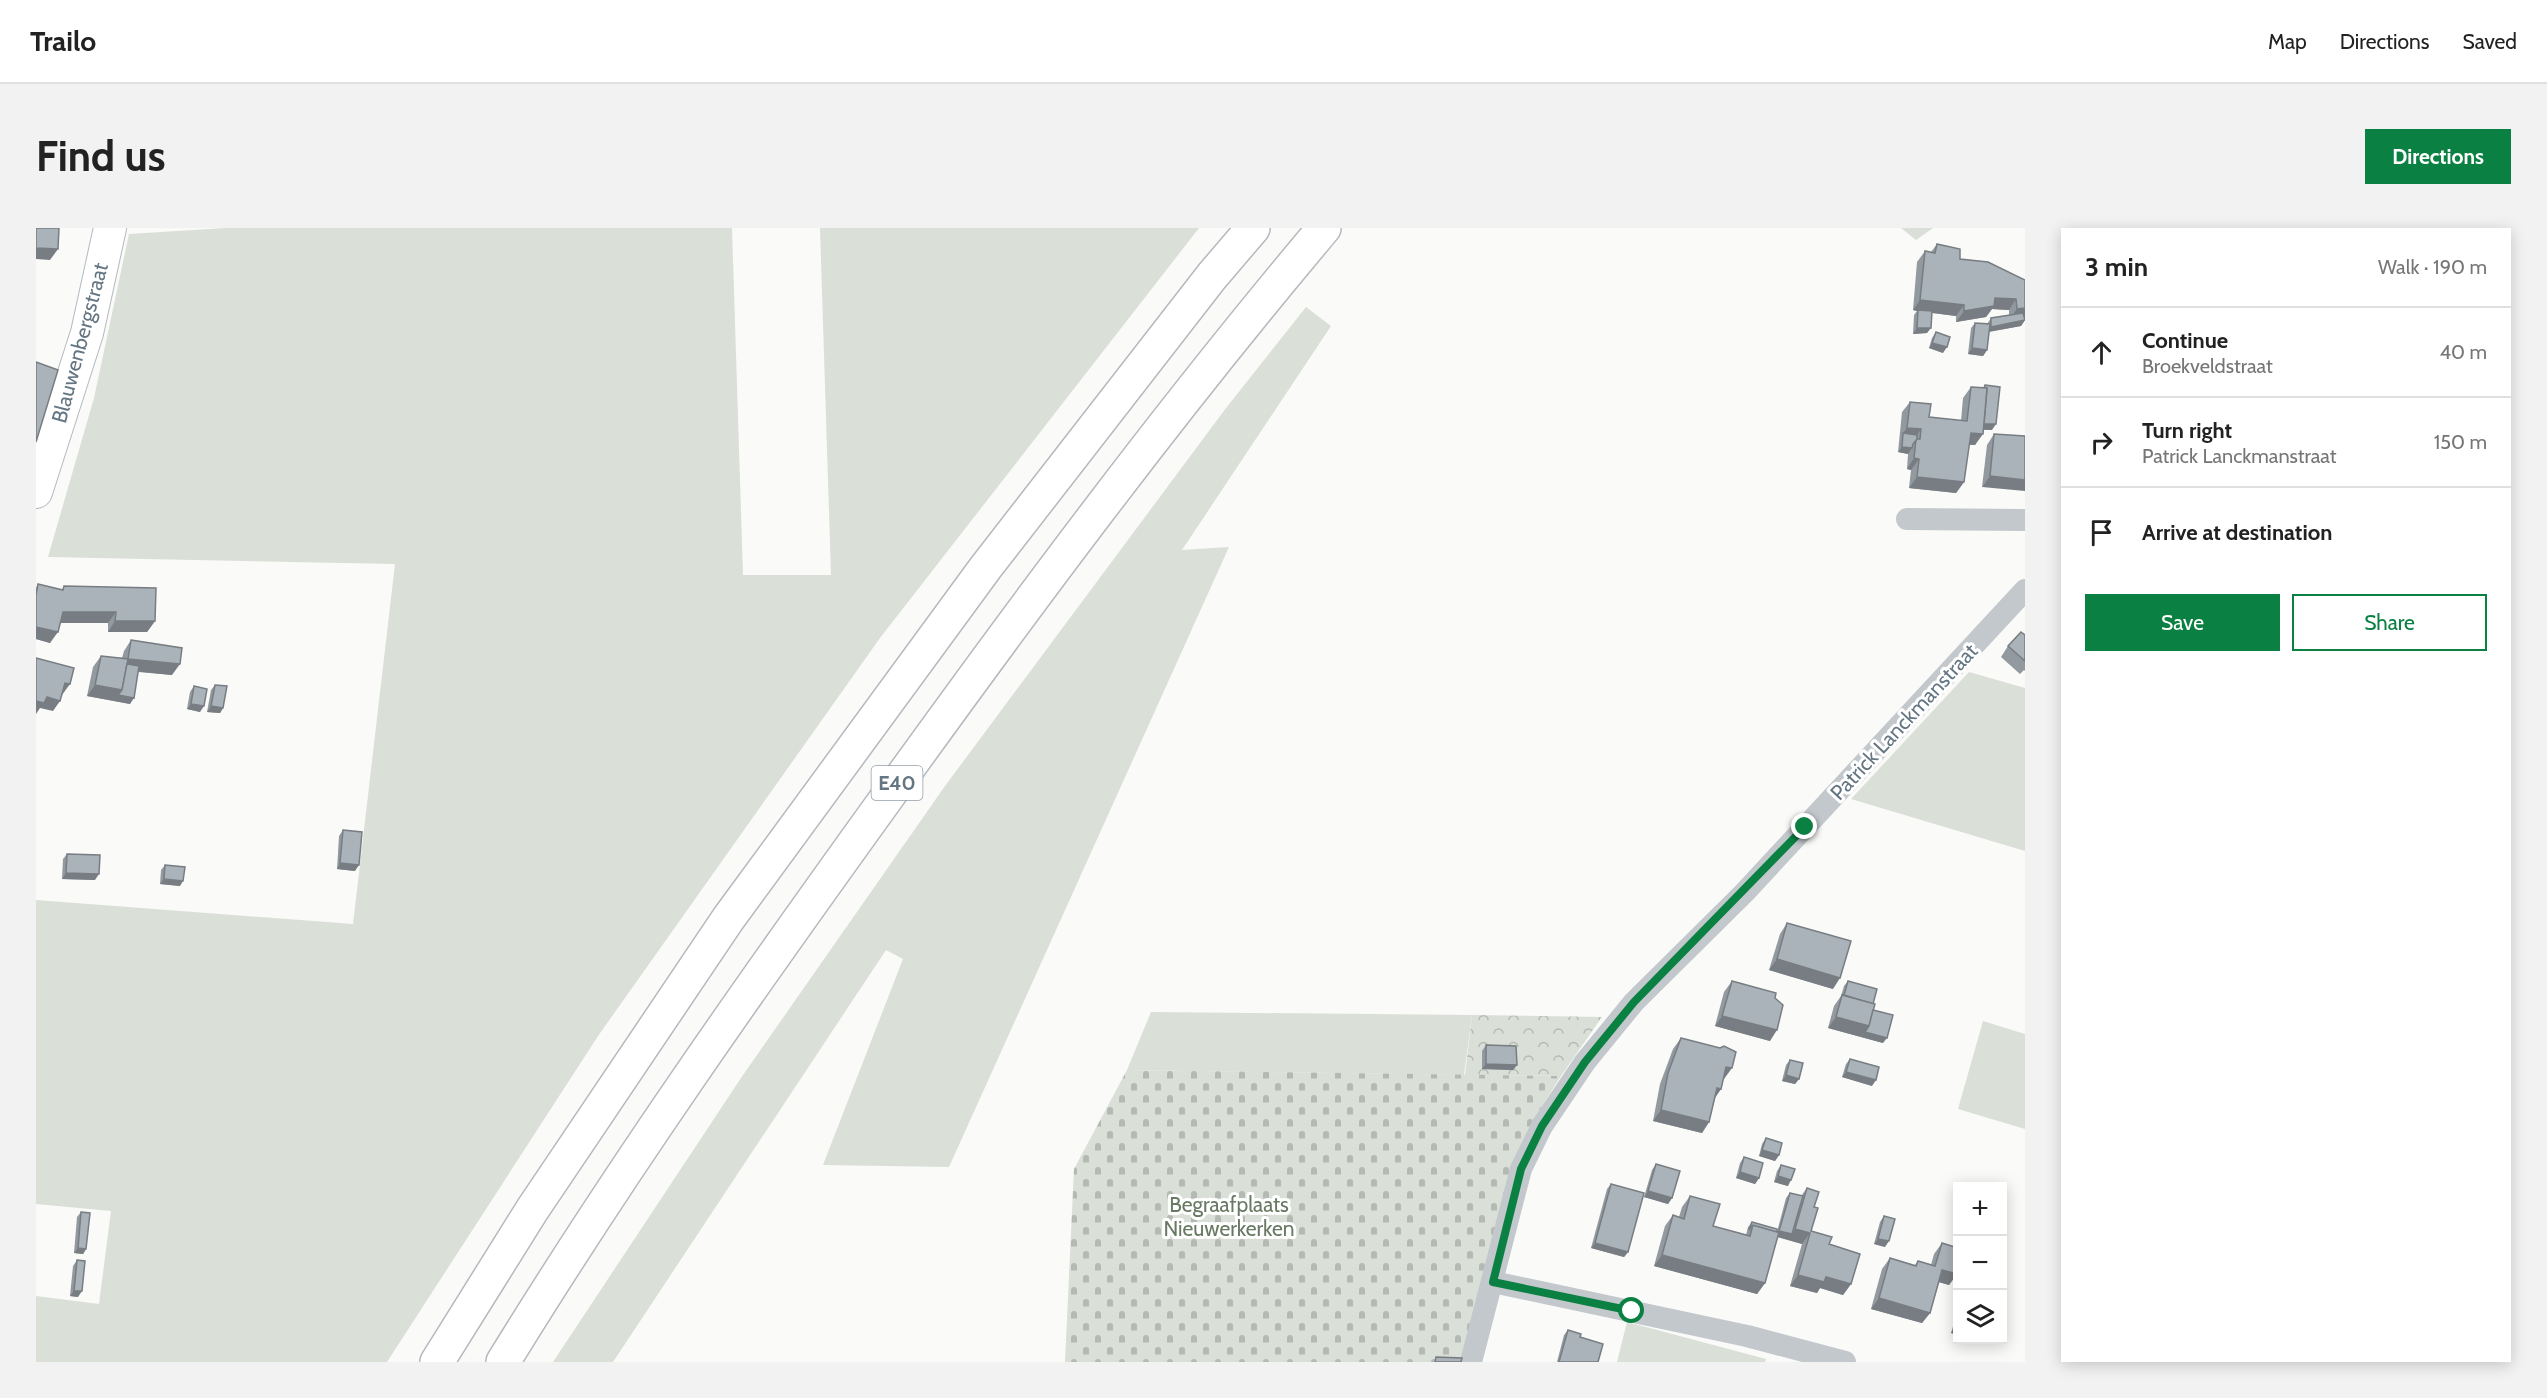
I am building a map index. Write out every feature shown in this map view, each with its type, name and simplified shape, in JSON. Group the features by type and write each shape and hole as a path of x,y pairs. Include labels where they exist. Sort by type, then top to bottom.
{"highway":[{"name":"E40","path":"437,1362 532,1210 735,909 986,567 1212,276 1254,228"},
{"name":"E40","path":"503,1362 576,1243 756,978 998,643 1252,314 1324,228"}],"street":[{"name":"Blauwenbergstraat","path":"36,492 87,333 110,228"},
{"path":"1907,519 2025,520"},
{"name":"Patrick Lanckmanstraat","path":"1471,1362 1521,1169 1542,1126 1585,1062 1634,1002 1745,892 2025,590"},
{"path":"1493,1282 1747,1336 1845,1362"}],"green space":[{"path":"225,228 732,228 743,575 831,575 820,228 1199,228 880,638 598,1036 387,1362 36,1362 36,1296 99,1304 111,1211 36,1204 36,900 353,924 395,564 48,557 94,398 129,234"},
{"path":"1901,228 1933,228 1916,240"},
{"path":"1306,307 1331,326 1182,550 1229,547 949,1167 823,1165 903,959 886,950 613,1362 553,1362 743,1075 945,786 1226,408"},
{"path":"1969,672 2025,688 2025,851 1851,799"},
{"path":"1151,1012 1472,1015 1464,1075 1127,1070"},
{"path":"1472,1015 1602,1017 1561,1076 1465,1075"},
{"path":"1983,1021 2025,1034 2025,1129 1958,1109"},
{"name":"Begraafplaats Nieuwerkerken","path":"1127,1070 1561,1076 1534,1119 1463,1362 1065,1362 1074,1169"},
{"path":"1627,1322 1766,1359 1765,1362 1617,1362"}],"building":[{"path":"36,228 59,228 58,249 36,248"},
{"path":"1937,244 1960,249 1960,259 1988,262 2025,280 2025,308 2017,309 2016,299 1995,298 1994,306 1964,311 1964,305 1920,300 1925,251 1935,253"},
{"path":"1918,310 1932,311 1931,328 1917,328"},
{"path":"2023,313 2025,320 1991,327 1991,318"},
{"path":"1975,323 1990,324 1987,350 1972,348"},
{"path":"1936,332 1950,337 1947,347 1932,343"},
{"path":"36,362 58,370 36,442"},
{"path":"1985,385 2000,387 1996,424 1984,424 1987,388 1984,388"},
{"path":"1971,387 1987,388 1983,434 1971,433 1964,482 1917,477 1919,459 1914,458 1916,439 1920,439 1921,429 1907,428 1910,402 1931,404 1929,417 1967,421"},
{"path":"1903,433 1917,435 1912,448 1902,447"},
{"path":"1994,434 2025,436 2025,480 1990,476"},
{"path":"38,584 63,590 64,586 156,588 155,621 115,621 116,612 63,612 58,632 36,627"},
{"path":"2021,632 2025,635 2025,661 2008,646"},
{"path":"131,640 182,648 180,664 128,659"},
{"path":"101,656 128,659 122,690 95,685"},
{"path":"36,658 74,668 70,684 65,683 60,701 47,697 44,703 36,701"},
{"path":"127,664 139,666 134,698 118,695 122,690"},
{"path":"215,685 227,686 223,708 211,706"},
{"path":"194,686 207,689 204,706 191,704"},
{"path":"343,830 362,832 359,865 340,863"},
{"path":"67,854 100,855 99,874 66,873"},
{"path":"165,865 185,867 183,881 164,879"},
{"path":"1787,923 1851,941 1840,978 1777,959"},
{"path":"1732,981 1776,993 1775,998 1783,1005 1777,1030 1722,1016"},
{"path":"1848,981 1877,989 1873,1004 1844,995"},
{"path":"1842,995 1875,1004 1869,1026 1836,1017"},
{"path":"1873,1010 1893,1015 1887,1038 1865,1032"},
{"path":"1681,1038 1720,1048 1724,1046 1736,1052 1732,1068 1726,1067 1721,1089 1717,1088 1709,1122 1661,1110 1668,1073"},
{"path":"1486,1045 1516,1046 1517,1065 1486,1064"},
{"path":"1850,1059 1879,1067 1876,1080 1846,1072"},
{"path":"1790,1060 1803,1063 1799,1079 1786,1075"},
{"path":"1766,1138 1782,1143 1779,1155 1762,1150"},
{"path":"1744,1157 1763,1163 1759,1178 1740,1172"},
{"path":"1656,1164 1680,1171 1672,1198 1648,1191"},
{"path":"1781,1165 1795,1169 1791,1180 1778,1176"},
{"path":"1611,1184 1644,1193 1628,1252 1595,1243"},
{"path":"1807,1188 1819,1192 1814,1207 1818,1208 1811,1231 1832,1237 1829,1244 1860,1254 1851,1284 1826,1277 1824,1282 1798,1275 1810,1233 1795,1229"},
{"path":"1790,1193 1803,1196 1792,1234 1779,1231"},
{"path":"1690,1196 1720,1204 1713,1226 1750,1236 1753,1225 1779,1232 1765,1283 1662,1255 1673,1215 1684,1219"},
{"path":"81,1212 90,1213 86,1249 78,1248"},
{"path":"1884,1216 1895,1219 1889,1241 1878,1239"},
{"path":"1752,1222 1777,1229 1777,1232 1753,1225 1749,1230"},
{"path":"1942,1243 1953,1246 1953,1273 1942,1270 1930,1313 1879,1298 1890,1258 1916,1266 1918,1261 1935,1266"},
{"path":"77,1260 85,1261 82,1291 74,1291"},
{"path":"1568,1330 1581,1334 1580,1337 1603,1344 1598,1362 1559,1362"},
{"path":"1436,1357 1462,1358 1461,1362 1435,1362"}],"route":[{"path":"1632,1311 1493,1282 1521,1169 1542,1126 1585,1062 1634,1002 1745,892 1805,827"}]}
